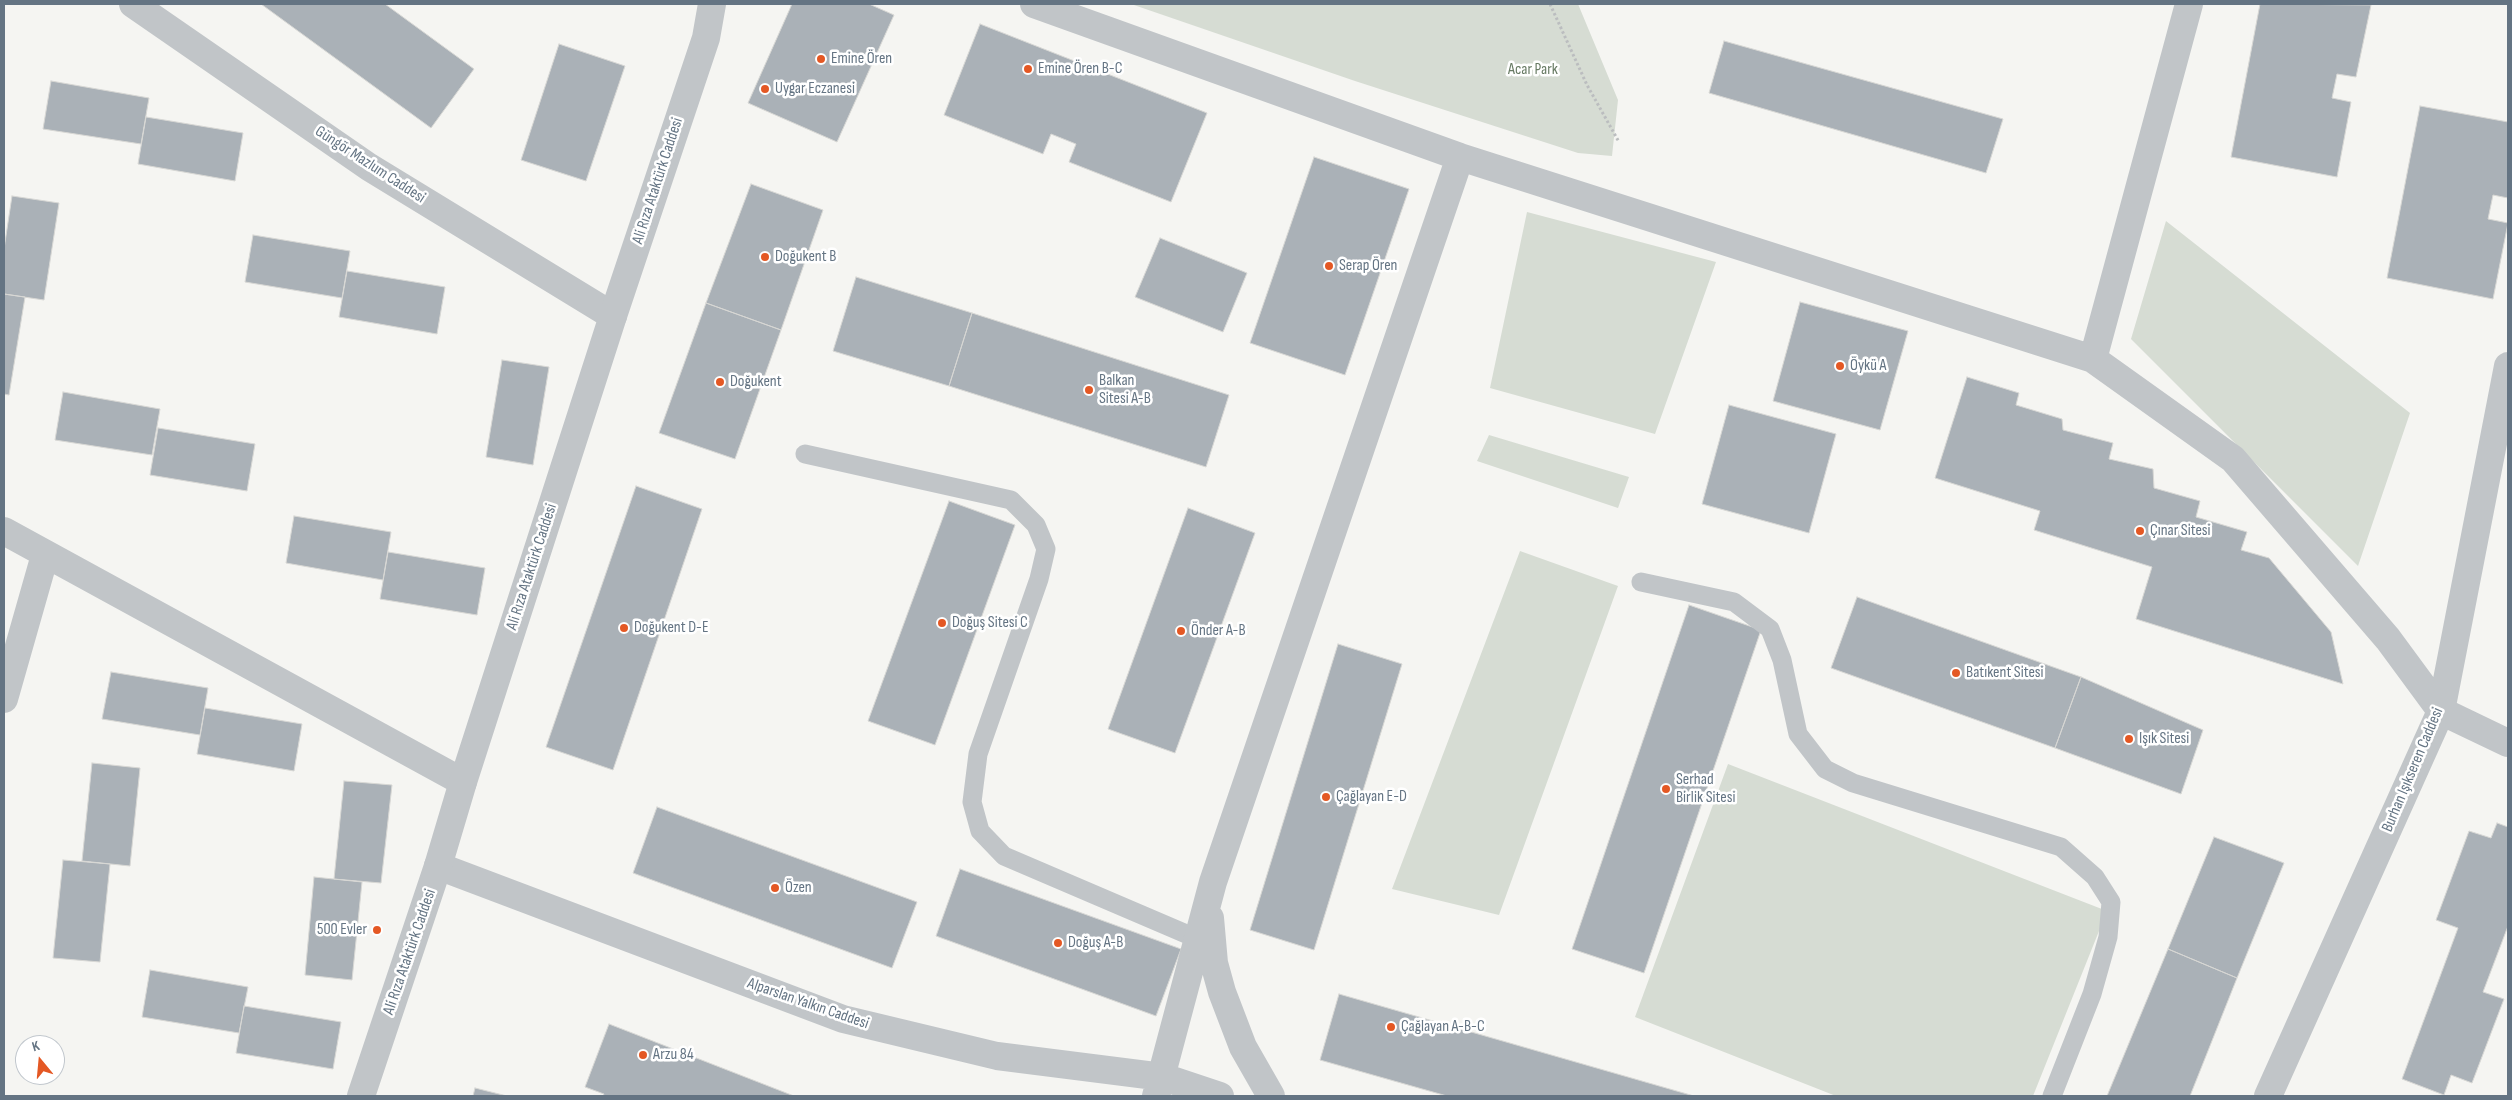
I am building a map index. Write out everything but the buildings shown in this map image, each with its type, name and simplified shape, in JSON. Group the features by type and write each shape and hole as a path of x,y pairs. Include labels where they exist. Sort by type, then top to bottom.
{"street":[{"name":"Güngör Mazlum Caddesi","path":"133,4 369,167 613,316"},
{"path":"691,4 706,38"},
{"name":"Ali Rıza Ataktürk Caddesi","path":"361,1096 438,866 463,782 613,316 706,38 712,4"},
{"path":"1034,4 1460,157 2093,358 2232,459 2388,639 2441,711 2508,743"},
{"path":"2093,358 2189,4"},
{"path":"1159,1087 1213,882 1460,157"},
{"name":"Burhan Işıkseren Caddesi","path":"2268,1096 2441,711 2508,366"},
{"path":"4,531 463,782"},
{"path":"4,699 45,555"},
{"name":"Alparslan Yalkın Caddesi","path":"438,866 843,1019 997,1056 1159,1087 1220,1096"},
{"path":"1213,882 1210,925 1214,963 1222,992 1243,1046 1271,1096"}],"lane":[{"path":"805,454 1011,500 1036,525 1046,549 1040,580 978,754 972,802 980,831 1004,856 1198,939"},
{"path":"1641,582 1734,602 1770,629 1782,660 1798,734 1825,769 1853,783 2061,847 2095,877 2111,902 2108,937 2092,994 2052,1096"}],"path":[{"path":"1550,4 1587,85 1618,142"}],"green space":[{"name":"Acar Park","path":"1131,4 1578,4 1618,100 1612,156 1578,153 1355,81"},
{"path":"1527,212 1716,262 1655,434 1490,388"},
{"path":"2166,221 2410,413 2358,566 2131,339"},
{"path":"1489,435 1629,477 1618,508 1477,461"},
{"path":"1520,551 1618,586 1499,915 1392,889"},
{"path":"1728,764 2107,911 2033,1096 1836,1096 1635,1017"}],"place":[{"name":"Emine Ören","path":"821,59"},
{"name":"Emine Ören B-C","path":"1028,69"},
{"name":"Uygar Eczanesi","path":"765,89"},
{"name":"Doğukent B","path":"765,257"},
{"name":"Serap Ören","path":"1329,266"},
{"name":"Öykü A","path":"1840,366"},
{"name":"Doğukent","path":"720,382"},
{"name":"Balkan Sitesi A-B","path":"1089,390"},
{"name":"Çınar Sitesi","path":"2140,531"},
{"name":"Doğuş Sitesi C","path":"942,623"},
{"name":"Doğukent D-E","path":"624,628"},
{"name":"Önder A-B","path":"1181,631"},
{"name":"Batıkent Sitesi","path":"1956,673"},
{"name":"Işık Sitesi","path":"2129,739"},
{"name":"Serhad Birlik Sitesi","path":"1666,789"},
{"name":"Çağlayan E-D","path":"1326,797"},
{"name":"Özen","path":"775,888"},
{"name":"500 Evler","path":"377,930"},
{"name":"Doğuş A-B","path":"1058,943"},
{"name":"Çağlayan A-B-C","path":"1391,1027"},
{"name":"Arzu 84","path":"643,1055"}]}
